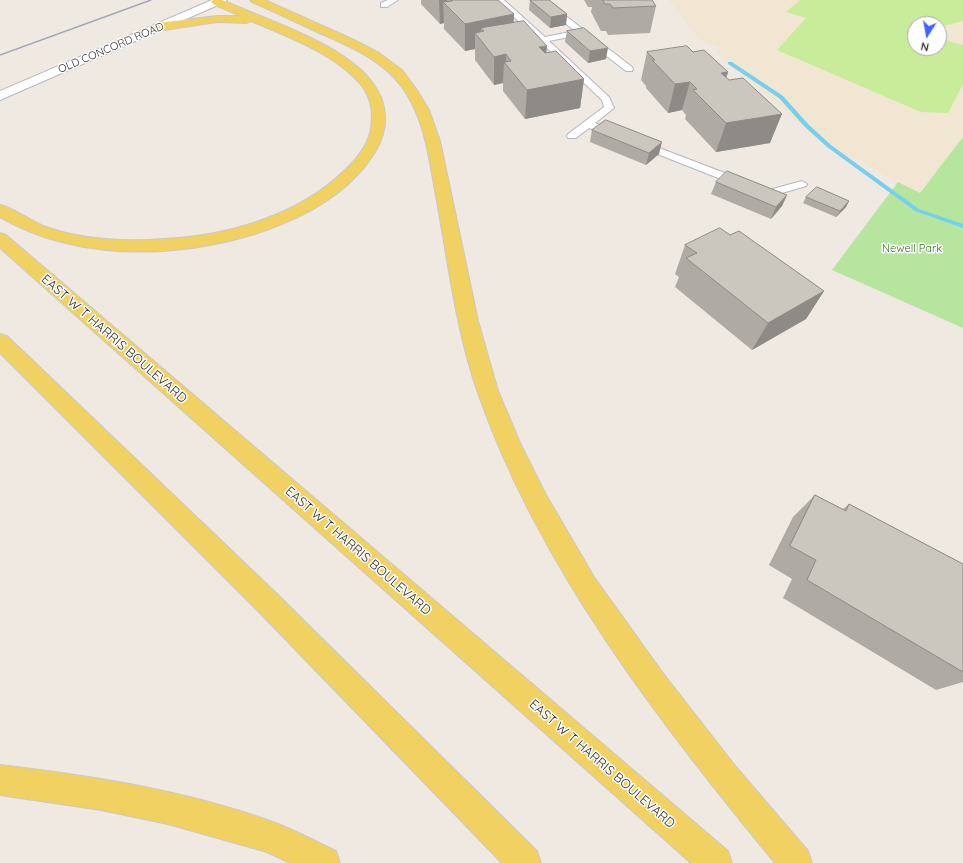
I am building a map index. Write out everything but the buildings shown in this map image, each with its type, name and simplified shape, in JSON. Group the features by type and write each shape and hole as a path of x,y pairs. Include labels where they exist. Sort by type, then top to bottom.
{"main road":[{"path":"256,0 328,32 376,56 393,69 405,82 416,98 426,117 433,141 468,321 488,391 509,444 538,503 585,586 652,682 725,778 796,863"},
{"path":"0,210 44,232 65,237 99,244 165,245 199,241 262,225 308,205 333,189 352,174 364,160 377,135 381,122 378,107 373,94 366,83 351,68 305,41 219,1"},
{"path":"158,27 231,18 264,23"},
{"name":"EAST W T HARRIS BOULEVARD","path":"0,240 716,863"},
{"path":"0,341 269,604 524,863"},
{"path":"0,780 58,787 130,800 195,816 268,836 324,863"}],"street":[{"name":"OLD CONCORD ROAD","path":"0,96 219,1"}],"lane":[{"path":"384,5 394,0"},
{"path":"500,0 606,99 609,108 572,136"},
{"path":"540,0 629,70"},
{"path":"543,40 580,32"},
{"path":"588,124 768,194 802,184"}],"shaded area":[{"path":"669,0 963,0 963,137 920,193 824,144 716,52 720,48 699,39"}],"green space":[{"path":"800,0 963,0 963,21 947,25 947,16 907,16 907,56 947,56 947,40 963,45 963,84 948,113 921,112 777,50 806,18 786,12"},
{"name":"Newell Park","path":"963,137 963,328 832,270 898,182 920,193"}],"waterway":[{"path":"730,63 781,97 807,126 829,146 917,210 963,226"}],"railway":[{"path":"0,55 151,0"}]}
